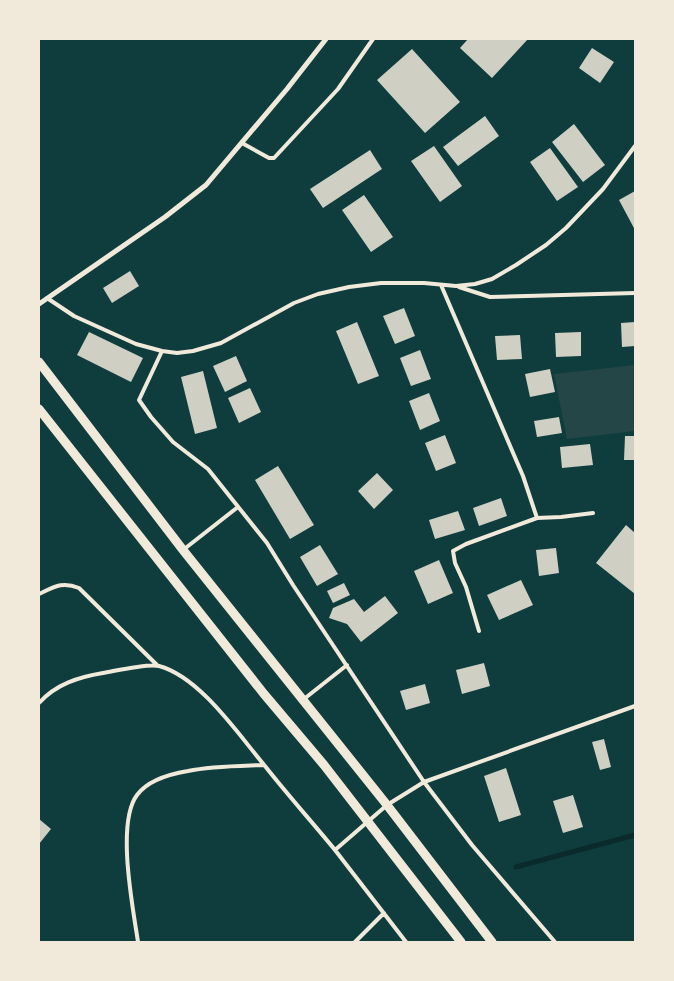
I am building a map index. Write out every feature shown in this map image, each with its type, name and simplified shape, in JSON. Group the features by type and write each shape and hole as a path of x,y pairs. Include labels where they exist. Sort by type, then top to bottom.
{"street":[{"path":"39,304 164,218 206,185 326,39"},
{"path":"39,362 183,550 387,805 492,942"},
{"path":"39,409 264,694 324,765 461,942"}],"lane":[{"path":"242,143 269,158 274,158 338,89 373,39"},
{"path":"456,286 475,284 492,279 546,245 566,228 603,189 635,146"},
{"path":"47,298 74,316 136,344 162,351 177,352 193,351 221,343 294,303 318,294 349,287 381,283 441,284 456,286 490,297 635,293"},
{"path":"441,284 523,476 537,518"},
{"path":"162,351 139,400 150,417 173,442 208,469 267,543 313,616 348,665 424,782 472,846 555,942"},
{"path":"183,550 238,507"},
{"path":"479,630 466,587 455,563 454,550 537,518 592,513"},
{"path":"39,594 57,586 69,584 79,588 157,665 175,673 194,686 242,736 335,850 406,942"},
{"path":"39,702 46,695 64,684 85,676 157,665"},
{"path":"304,700 348,665"},
{"path":"335,850 387,805 424,782 635,706"},
{"path":"138,942 129,869 127,824 130,806 137,795 159,779 188,770 264,765"},
{"path":"355,942 384,913"}],"shaded area":[{"path":"635,365 635,431 567,439 554,374"}],"building":[{"path":"468,39 528,39 492,78 460,48"},
{"path":"592,48 614,62 600,83 579,68"},
{"path":"412,49 460,102 425,133 377,80"},
{"path":"485,116 499,136 458,166 443,147"},
{"path":"574,124 605,165 583,182 552,142"},
{"path":"434,146 462,186 440,202 411,161"},
{"path":"550,148 578,187 557,201 530,162"},
{"path":"370,150 382,169 323,208 310,189"},
{"path":"635,191 635,230 619,200"},
{"path":"364,195 393,237 371,252 342,210"},
{"path":"130,271 139,286 112,303 103,288"},
{"path":"404,308 415,336 395,344 383,316"},
{"path":"357,322 379,376 358,384 336,331"},
{"path":"635,322 635,346 622,347 621,323"},
{"path":"89,332 143,358 131,382 77,355"},
{"path":"581,332 581,356 556,357 555,333"},
{"path":"520,335 522,359 497,360 495,336"},
{"path":"420,350 431,379 411,386 400,358"},
{"path":"236,356 247,381 225,392 213,366"},
{"path":"550,369 555,392 530,397 525,374"},
{"path":"203,371 217,428 195,434 181,377"},
{"path":"250,388 261,412 239,423 228,398"},
{"path":"429,393 440,421 420,430 409,401"},
{"path":"559,417 562,433 537,437 534,421"},
{"path":"445,435 456,463 436,471 425,443"},
{"path":"625,436 635,436 635,460 624,460"},
{"path":"590,444 593,465 562,468 560,447"},
{"path":"278,466 314,525 290,539 255,480"},
{"path":"377,473 393,490 374,509 358,491"},
{"path":"501,498 507,516 479,526 473,508"},
{"path":"458,511 465,530 435,539 429,520"},
{"path":"626,525 635,533 635,594 596,563"},
{"path":"320,545 338,574 317,586 300,557"},
{"path":"556,548 559,573 539,576 536,550"},
{"path":"439,560 453,593 428,604 414,571"},
{"path":"521,580 533,605 499,620 487,595"},
{"path":"344,583 350,595 333,603 327,591"},
{"path":"385,596 398,613 361,642 347,624 329,618 333,608 354,599 364,612"},
{"path":"484,663 490,686 462,694 456,670"},
{"path":"425,684 430,703 406,710 400,691"},
{"path":"604,739 611,767 600,770 592,742"},
{"path":"506,768 521,815 499,822 484,776"},
{"path":"573,795 583,827 563,833 553,801"},
{"path":"39,819 51,829 39,844"}],"waterway":[{"path":"516,867 635,835"}]}
